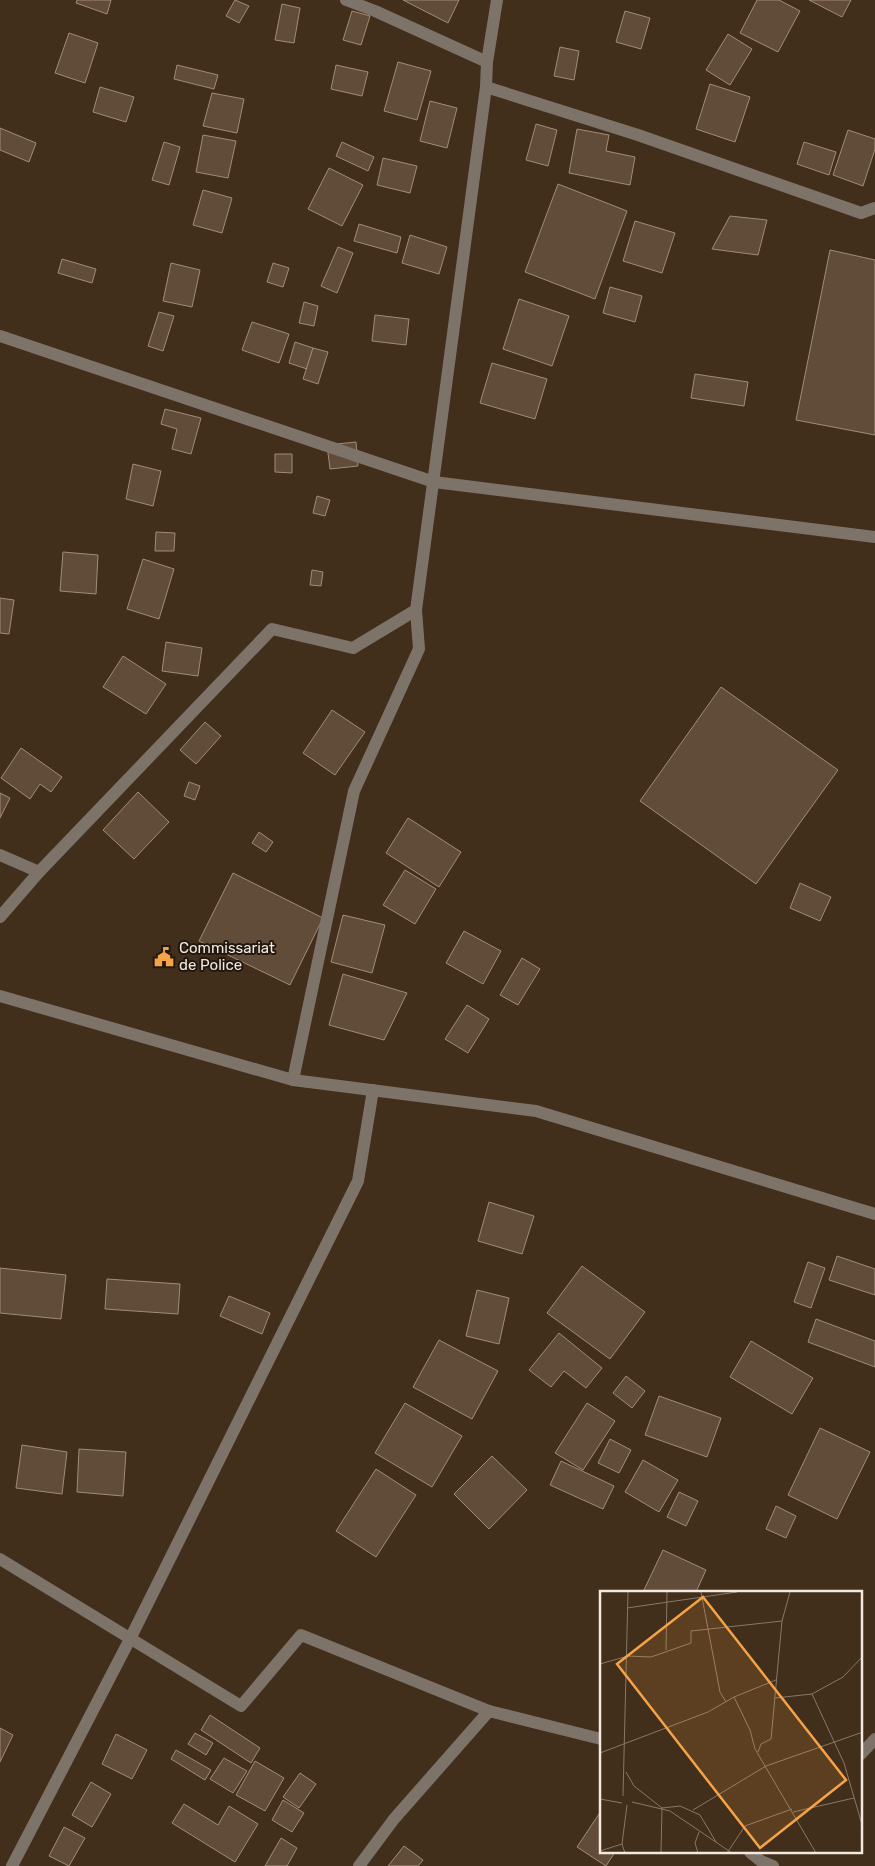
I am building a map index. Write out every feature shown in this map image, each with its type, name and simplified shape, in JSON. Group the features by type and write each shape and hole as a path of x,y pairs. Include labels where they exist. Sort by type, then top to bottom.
{"street":[{"path":"346,0 375,11 487,62"},
{"path":"293,1080 354,791 419,649 416,610 486,87 487,62 497,0"},
{"path":"486,87 638,135 860,213 875,208"},
{"path":"0,336 434,482 875,537"},
{"path":"0,918 39,872 272,629 353,648 416,610"},
{"path":"0,855 39,872"},
{"path":"0,996 293,1080 536,1111 875,1214"},
{"path":"12,1866 130,1639 358,1181 373,1090"},
{"path":"0,1559 242,1706 301,1635 489,1711 600,1739"},
{"path":"359,1866 394,1819 489,1711"},
{"path":"862,1753 875,1739"},
{"path":"753,1854 765,1861"}],"building":[{"path":"77,0 111,0 107,14 76,3"},
{"path":"235,0 249,6 239,23 226,16"},
{"path":"403,0 459,0 448,23"},
{"path":"757,0 779,0 800,11 778,52 740,33"},
{"path":"809,0 851,0 842,17"},
{"path":"282,4 300,8 294,43 275,40"},
{"path":"352,11 370,16 361,45 343,40"},
{"path":"625,11 650,18 641,49 616,42"},
{"path":"69,33 98,43 85,83 55,73"},
{"path":"728,34 752,49 730,85 706,70"},
{"path":"560,47 579,51 574,80 554,76"},
{"path":"398,62 431,71 417,120 384,111"},
{"path":"177,65 218,75 214,89 174,79"},
{"path":"336,65 368,72 362,96 331,89"},
{"path":"710,84 750,97 735,142 696,129"},
{"path":"100,87 134,97 126,122 93,112"},
{"path":"212,93 244,99 237,133 203,126"},
{"path":"430,101 457,108 447,148 420,141"},
{"path":"536,124 557,130 548,166 526,160"},
{"path":"0,128 36,143 29,162 0,150"},
{"path":"577,129 609,135 606,151 635,157 630,185 569,173"},
{"path":"848,130 875,139 875,149 863,186 833,175"},
{"path":"203,135 236,141 228,178 196,172"},
{"path":"164,142 180,147 169,185 152,180"},
{"path":"342,142 374,157 368,171 336,156"},
{"path":"804,142 836,152 829,175 797,164"},
{"path":"383,158 417,166 410,193 377,185"},
{"path":"329,168 363,185 342,226 308,209"},
{"path":"558,184 627,211 595,299 525,272"},
{"path":"203,190 232,198 222,233 193,225"},
{"path":"730,216 767,220 758,255 712,249"},
{"path":"635,221 675,233 662,273 623,261"},
{"path":"359,224 401,237 397,253 354,241"},
{"path":"410,235 447,247 439,274 402,263"},
{"path":"338,247 353,253 337,293 321,286"},
{"path":"830,250 875,260 875,435 796,420"},
{"path":"62,259 96,269 92,283 58,273"},
{"path":"171,263 200,270 192,307 163,301"},
{"path":"273,263 289,268 283,287 267,282"},
{"path":"610,287 642,296 635,322 603,313"},
{"path":"519,299 569,316 552,366 503,349"},
{"path":"304,302 318,306 314,326 299,323"},
{"path":"159,312 174,316 163,351 148,346"},
{"path":"375,315 409,319 406,345 372,341"},
{"path":"252,322 289,334 279,363 242,350"},
{"path":"295,342 313,348 307,369 289,363"},
{"path":"313,348 328,352 318,384 303,379"},
{"path":"492,363 547,379 535,419 480,403"},
{"path":"695,374 748,382 744,406 691,398"},
{"path":"165,409 201,418 191,454 172,449 177,429 161,424"},
{"path":"356,442 358,466 330,469 327,445"},
{"path":"275,454 292,454 292,473 275,472"},
{"path":"133,464 161,471 153,506 126,499"},
{"path":"317,496 330,500 325,516 313,513"},
{"path":"156,532 175,533 174,551 155,551"},
{"path":"63,552 98,555 96,594 60,591"},
{"path":"143,559 174,569 159,619 127,609"},
{"path":"312,570 323,572 321,586 310,585"},
{"path":"0,598 14,600 9,634 0,633"},
{"path":"166,642 202,648 198,676 162,671"},
{"path":"123,656 166,684 146,714 103,687"},
{"path":"721,687 838,770 756,884 640,801"},
{"path":"332,710 365,732 335,775 303,753"},
{"path":"205,722 221,736 196,764 180,750"},
{"path":"21,748 62,777 51,792 40,784 30,799 1,778"},
{"path":"189,782 200,786 195,800 184,796"},
{"path":"138,792 169,822 134,859 103,830"},
{"path":"0,793 10,798 0,818"},
{"path":"408,818 461,852 439,887 386,853"},
{"path":"259,832 273,842 266,852 252,843"},
{"path":"405,870 436,889 415,924 383,905"},
{"path":"233,873 323,918 290,985 199,941"},
{"path":"800,883 831,897 820,921 790,908"},
{"path":"343,915 385,925 372,973 331,962"},
{"path":"464,931 501,951 483,984 446,963"},
{"path":"522,958 540,969 518,1005 500,995"},
{"path":"343,974 407,993 384,1040 329,1025"},
{"path":"467,1005 489,1019 468,1053 445,1039"},
{"path":"489,1202 534,1216 522,1254 478,1241"},
{"path":"837,1256 875,1269 875,1295 829,1280"},
{"path":"808,1262 825,1268 811,1308 794,1302"},
{"path":"582,1266 645,1312 610,1359 547,1313"},
{"path":"0,1268 66,1275 61,1319 0,1313"},
{"path":"107,1279 180,1284 178,1314 105,1309"},
{"path":"477,1290 509,1298 499,1344 466,1336"},
{"path":"229,1296 270,1313 262,1334 220,1316"},
{"path":"816,1319 875,1341 875,1367 808,1342"},
{"path":"559,1333 602,1368 586,1388 564,1371 551,1387 529,1370"},
{"path":"439,1340 498,1371 472,1419 413,1387"},
{"path":"751,1341 813,1378 792,1414 730,1377"},
{"path":"626,1376 645,1391 632,1408 613,1393"},
{"path":"659,1396 721,1418 707,1457 645,1435"},
{"path":"405,1403 462,1436 432,1487 375,1453"},
{"path":"587,1403 615,1421 583,1470 555,1453"},
{"path":"820,1428 870,1452 837,1519 788,1495"},
{"path":"610,1439 631,1450 619,1473 598,1463"},
{"path":"22,1445 67,1452 62,1494 16,1488"},
{"path":"79,1449 126,1452 123,1496 77,1492"},
{"path":"492,1456 527,1490 489,1529 454,1494"},
{"path":"643,1460 678,1480 659,1512 625,1492"},
{"path":"561,1461 614,1486 603,1509 550,1485"},
{"path":"376,1469 416,1495 376,1557 336,1531"},
{"path":"679,1492 698,1501 686,1526 667,1517"},
{"path":"776,1506 796,1516 786,1538 766,1529"},
{"path":"663,1550 706,1570 696,1591 643,1591"},
{"path":"210,1715 260,1748 251,1763 201,1730"},
{"path":"0,1728 13,1735 0,1762"},
{"path":"195,1733 213,1743 206,1755 188,1744"},
{"path":"116,1734 147,1750 132,1779 102,1764"},
{"path":"176,1750 211,1770 205,1780 171,1759"},
{"path":"224,1758 247,1771 233,1793 210,1779"},
{"path":"255,1761 284,1778 265,1811 236,1795"},
{"path":"300,1773 316,1784 299,1808 283,1797"},
{"path":"91,1782 111,1794 92,1827 72,1815"},
{"path":"283,1800 304,1813 292,1832 272,1820"},
{"path":"184,1804 218,1825 229,1806 258,1824 235,1862 172,1823"},
{"path":"600,1812 600,1854 614,1854 606,1866 577,1847"},
{"path":"64,1827 85,1838 69,1866 49,1856"},
{"path":"281,1838 297,1848 287,1866 265,1866"},
{"path":"404,1846 423,1860 418,1866 388,1866"}],"place":[{"name":"Commissariat de Police","path":"164,957"}]}
